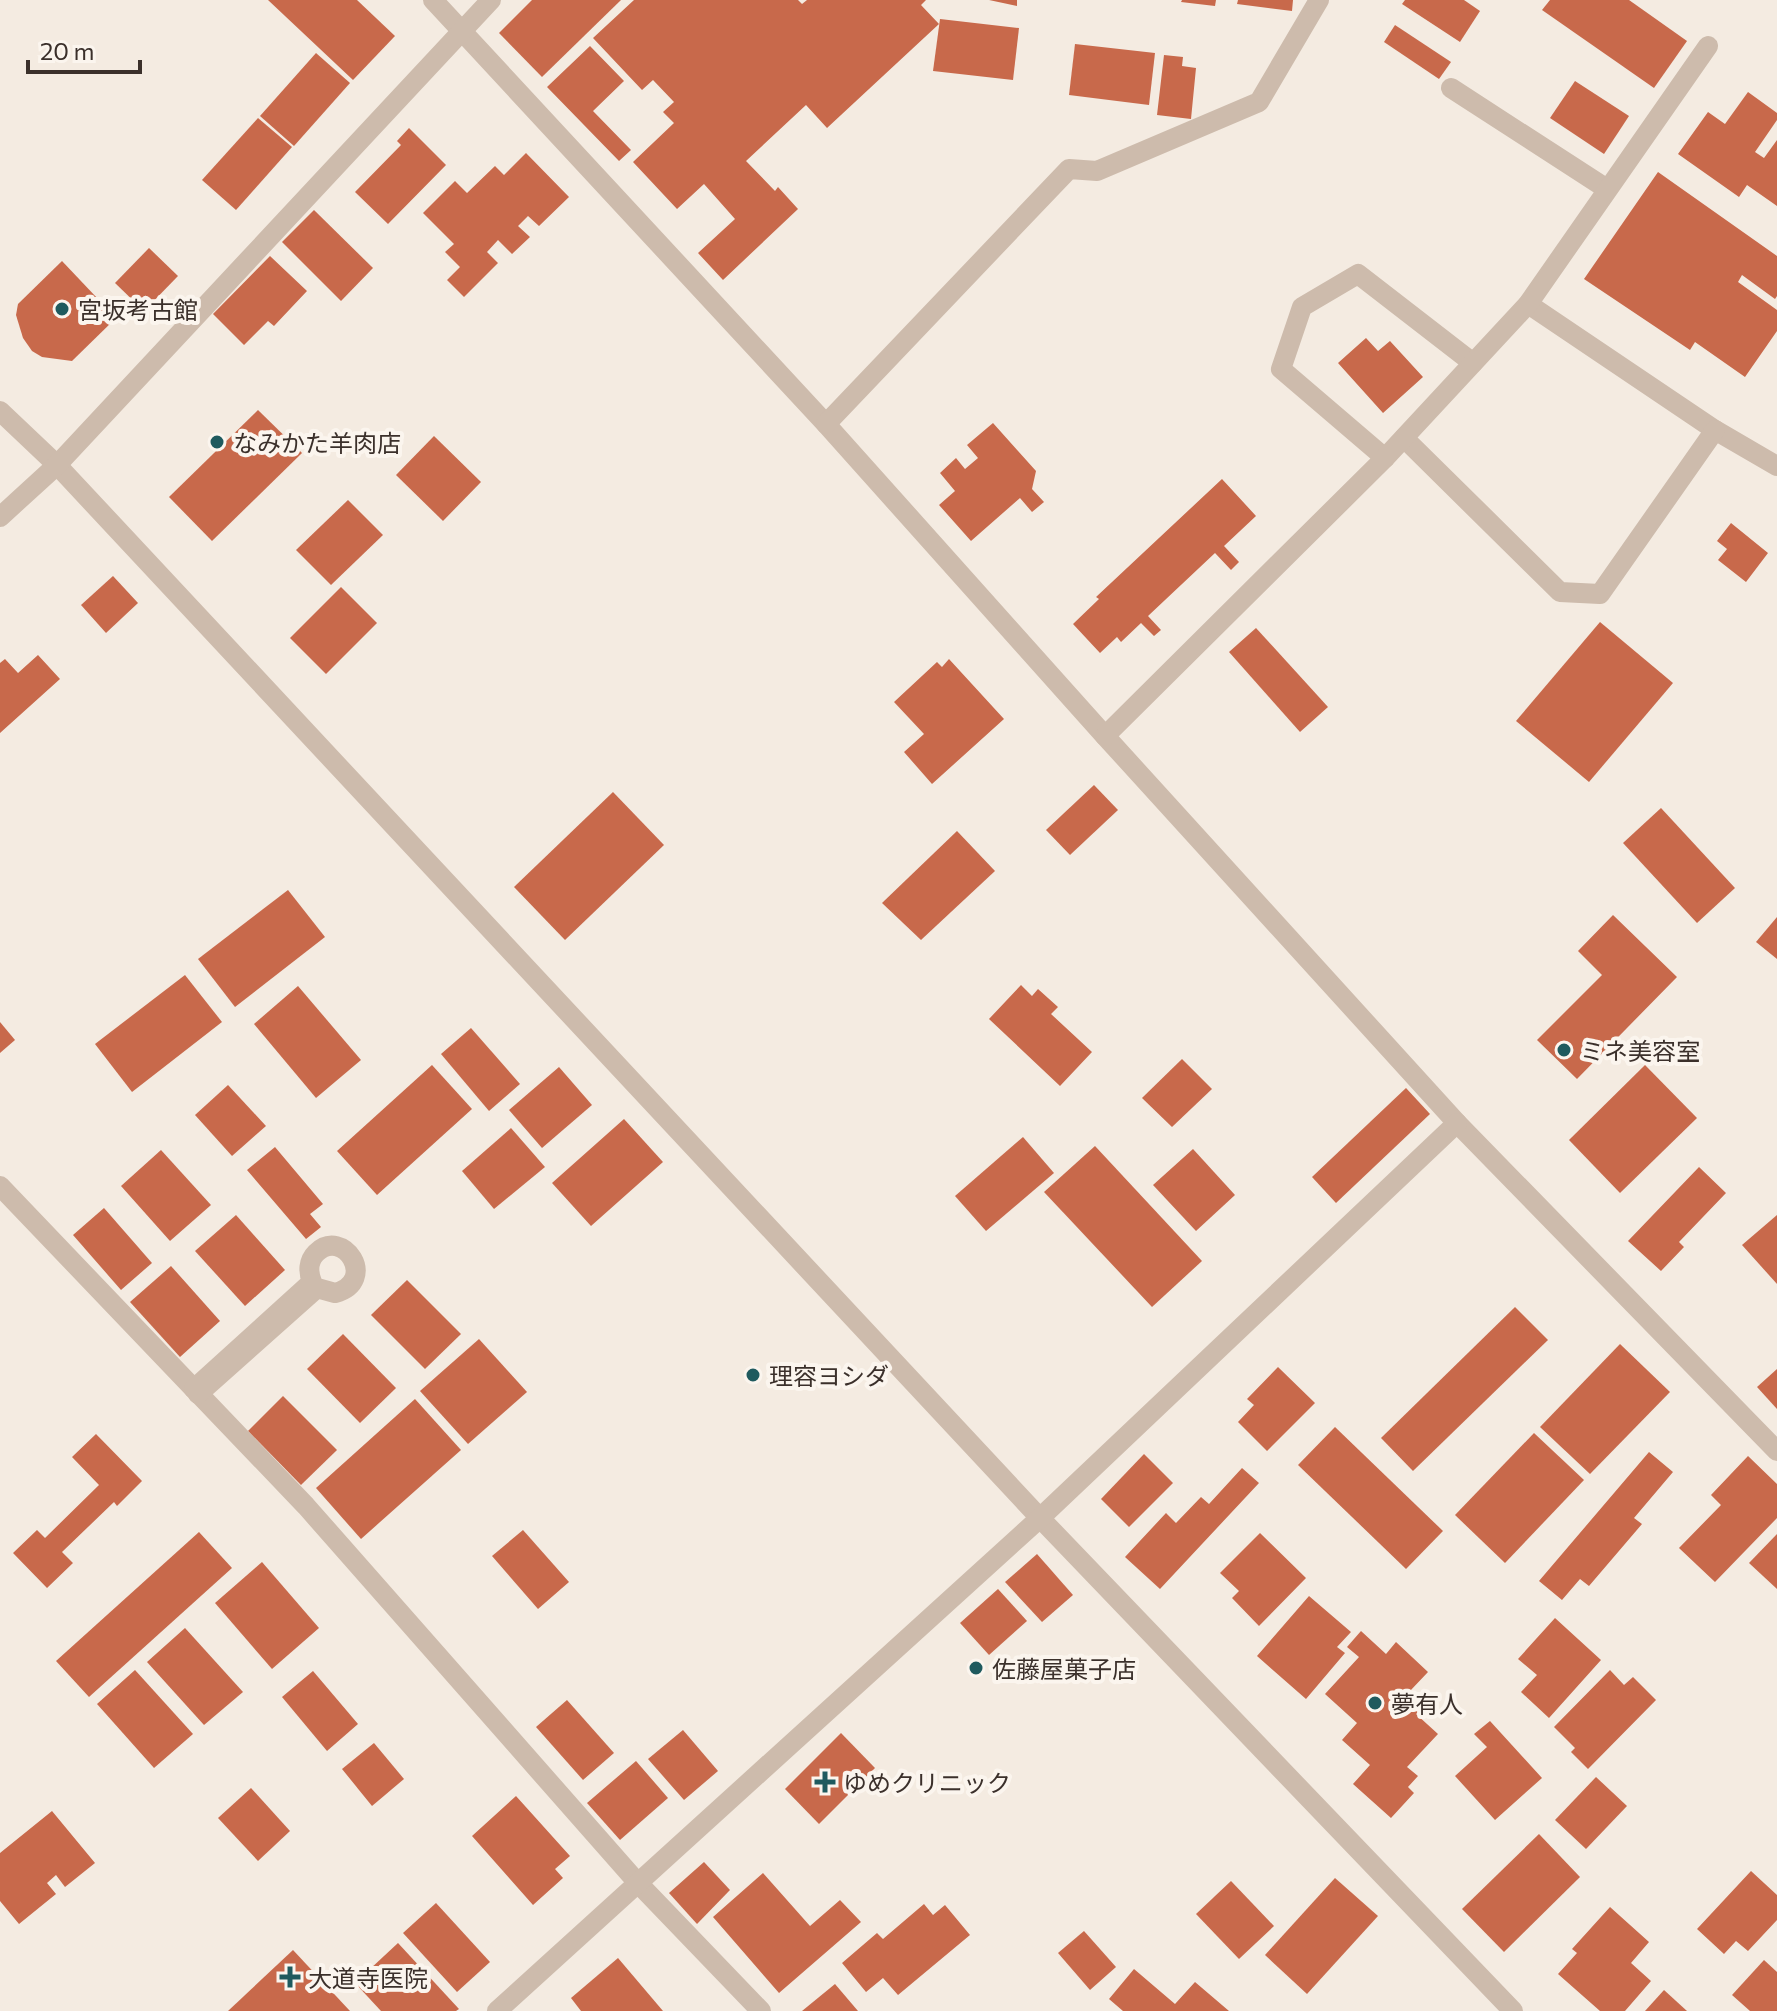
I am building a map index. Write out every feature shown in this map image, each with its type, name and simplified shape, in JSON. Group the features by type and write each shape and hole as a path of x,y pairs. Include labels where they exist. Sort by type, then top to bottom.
{"street":[{"path":"433,0 826,424 1457,1123 1777,1451"},
{"path":"0,517 57,465 491,0"},
{"path":"826,424 1069,169 1097,171 1259,102 1319,0"},
{"path":"1105,736 1385,458 1528,304 1708,46"},
{"path":"1451,88 1607,189"},
{"path":"1385,458 1281,369 1302,307 1358,274 1473,363"},
{"path":"1528,304 1715,430 1777,466"},
{"path":"0,411 57,465 1040,1518 1513,2011"},
{"path":"1404,438 1560,592 1600,594 1715,430"},
{"path":"497,2011 1040,1518 1457,1123"},
{"path":"0,1186 306,1506 637,1882 761,2011"},
{"path":"335,1246 349,1253 355,1262 356,1272 349,1286 335,1293 317,1288 196,1391 312,1282 309,1267 312,1257 320,1249 335,1246"}],"building":[{"path":"268,0 357,0 395,36 353,80"},
{"path":"532,0 621,0 542,77 499,33"},
{"path":"634,0 798,0 802,4 807,0 926,0 921,5 939,24 827,128 806,105 746,161 775,191 778,187 798,209 723,280 698,253 735,219 704,184 677,209 633,162 674,123 663,112 674,102 653,80 642,90 593,38"},
{"path":"989,0 1017,0 1017,6"},
{"path":"1182,0 1216,0 1215,6"},
{"path":"1238,0 1293,0 1292,11 1237,4"},
{"path":"1405,0 1464,0 1480,11 1460,42 1402,4"},
{"path":"1550,0 1629,0 1687,41 1654,88 1542,10"},
{"path":"940,19 1019,28 1013,80 933,71"},
{"path":"1395,25 1451,62 1439,79 1384,42"},
{"path":"1075,44 1155,53 1149,105 1069,95"},
{"path":"590,46 624,81 593,111 631,150 619,161 547,87"},
{"path":"316,53 350,83 294,146 260,116"},
{"path":"1164,55 1183,57 1182,66 1196,68 1191,119 1157,115"},
{"path":"1575,81 1629,116 1604,154 1550,118"},
{"path":"1748,92 1777,113 1777,120 1755,152 1764,158 1777,140 1777,206 1747,185 1739,197 1678,154 1708,112 1725,124"},
{"path":"258,118 292,147 236,210 202,180"},
{"path":"409,128 446,165 388,224 355,192 401,145 397,141"},
{"path":"526,153 569,197 539,226 528,216 518,226 530,237 512,254 498,240 487,252 498,263 464,297 447,280 460,267 445,252 454,244 423,213 455,181 467,193 495,166 504,175"},
{"path":"1658,172 1777,256 1775,299 1742,275 1738,282 1777,310 1777,331 1745,377 1695,342 1690,350 1584,279"},
{"path":"314,210 373,268 341,301 282,242"},
{"path":"149,248 178,276 144,311 115,283"},
{"path":"270,256 307,291 274,326 268,321 244,345 213,314"},
{"name":"宮坂考古館","path":"62,261 116,318 72,361 42,357 32,351 23,338 16,315 18,304"},
{"path":"1366,338 1378,351 1390,341 1423,377 1383,413 1338,363"},
{"path":"258,410 302,453 212,541 169,497"},
{"path":"993,423 1036,471 1032,489 1044,502 1032,512 1020,498 971,541 939,505 955,491 940,473 956,458 965,469 978,458 967,445"},
{"path":"434,436 481,482 443,521 396,475"},
{"path":"1222,479 1256,516 1224,546 1239,562 1231,570 1215,553 1148,616 1161,630 1154,636 1141,623 1121,642 1117,637 1100,653 1073,624 1099,599 1096,597"},
{"path":"348,500 383,535 331,585 296,550"},
{"path":"1731,523 1768,553 1746,582 1718,560 1727,549 1717,541"},
{"path":"113,576 138,603 106,633 81,605"},
{"path":"341,587 377,623 326,674 290,638"},
{"path":"1600,622 1673,683 1589,782 1516,721"},
{"path":"1256,628 1328,707 1300,732 1229,652"},
{"path":"38,655 60,679 0,733 0,663 5,659 18,673"},
{"path":"949,659 1004,719 932,784 904,752 924,734 894,702 937,662 942,667"},
{"path":"1094,785 1118,810 1070,855 1046,830"},
{"path":"613,792 664,845 565,940 514,887"},
{"path":"1661,808 1735,888 1697,923 1623,843"},
{"path":"957,831 995,871 921,940 882,903"},
{"path":"288,890 325,937 235,1007 198,959"},
{"path":"1613,915 1677,977 1577,1079 1537,1040 1602,975 1578,951"},
{"path":"1777,917 1777,959 1756,942"},
{"path":"185,975 222,1022 132,1092 95,1044"},
{"path":"1021,985 1032,996 1038,989 1058,1007 1051,1014 1092,1052 1060,1086 989,1019"},
{"path":"298,986 361,1060 316,1098 254,1024"},
{"path":"0,1022 15,1040 0,1053"},
{"path":"471,1028 520,1084 489,1111 441,1054"},
{"path":"1182,1059 1212,1089 1172,1127 1142,1098"},
{"path":"432,1065 472,1109 377,1195 337,1151"},
{"path":"1645,1065 1697,1118 1620,1193 1569,1140"},
{"path":"559,1067 592,1105 542,1148 509,1110"},
{"path":"228,1085 266,1126 232,1156 195,1115"},
{"path":"1406,1088 1430,1114 1336,1203 1312,1177"},
{"path":"624,1119 663,1162 591,1226 552,1183"},
{"path":"511,1128 545,1167 494,1209 462,1171"},
{"path":"1023,1137 1054,1173 986,1231 955,1196"},
{"path":"1095,1146 1202,1261 1152,1307 1044,1192"},
{"path":"275,1147 323,1204 310,1214 321,1227 306,1239 247,1170"},
{"path":"1193,1149 1235,1195 1196,1231 1153,1185"},
{"path":"161,1150 211,1205 170,1241 121,1186"},
{"path":"1699,1167 1726,1193 1679,1242 1684,1247 1661,1271 1628,1241"},
{"path":"104,1208 152,1263 121,1290 73,1235"},
{"path":"236,1215 285,1270 245,1306 195,1251"},
{"path":"1777,1215 1777,1284 1742,1245"},
{"path":"171,1266 220,1321 180,1357 130,1302"},
{"path":"407,1280 461,1334 425,1369 371,1315"},
{"path":"1515,1307 1548,1340 1413,1471 1381,1438"},
{"path":"343,1334 396,1388 360,1423 307,1369"},
{"path":"479,1339 527,1392 468,1444 420,1391"},
{"path":"1620,1344 1670,1392 1590,1474 1540,1427"},
{"path":"1278,1367 1315,1403 1267,1451 1238,1422 1254,1405 1247,1399"},
{"path":"1777,1369 1777,1409 1757,1387"},
{"path":"283,1396 337,1450 301,1485 248,1431"},
{"path":"415,1399 461,1450 361,1539 316,1488"},
{"path":"1335,1427 1443,1531 1406,1569 1298,1465"},
{"path":"1534,1433 1584,1480 1505,1563 1455,1515"},
{"path":"96,1434 142,1481 117,1506 114,1502 62,1552 73,1563 47,1588 13,1553 37,1530 45,1538 99,1485 72,1457"},
{"path":"1649,1452 1673,1472 1634,1518 1642,1524 1589,1586 1580,1579 1562,1600 1539,1581"},
{"path":"1144,1454 1173,1483 1129,1527 1101,1499"},
{"path":"1748,1456 1777,1484 1777,1518 1715,1582 1679,1548 1721,1505 1711,1495"},
{"path":"1242,1468 1259,1483 1160,1589 1125,1557 1166,1513 1176,1523 1201,1497 1209,1504"},
{"path":"523,1530 569,1582 538,1609 492,1556"},
{"path":"199,1532 232,1568 89,1697 56,1661"},
{"path":"1260,1533 1306,1578 1259,1626 1232,1598 1239,1591 1220,1573"},
{"path":"1777,1534 1777,1589 1749,1563"},
{"path":"1037,1554 1073,1595 1042,1622 1005,1582"},
{"path":"262,1562 319,1628 272,1669 215,1603"},
{"path":"998,1589 1027,1621 989,1655 960,1623"},
{"path":"1309,1596 1351,1632 1337,1647 1345,1653 1306,1699 1257,1656"},
{"path":"1555,1618 1601,1660 1549,1718 1521,1692 1537,1675 1518,1659"},
{"path":"185,1628 243,1692 204,1725 147,1662"},
{"path":"1361,1631 1386,1654 1396,1642 1428,1672 1410,1691 1425,1705 1416,1714 1438,1734 1407,1767 1418,1776 1408,1787 1414,1793 1391,1818 1353,1784 1370,1765 1342,1740 1357,1723 1325,1694 1359,1657 1347,1647"},
{"path":"135,1670 193,1734 154,1768 97,1704"},
{"path":"1610,1670 1624,1685 1633,1677 1656,1700 1588,1769 1571,1752 1575,1748 1554,1727"},
{"path":"313,1671 358,1724 327,1751 282,1697"},
{"path":"567,1700 614,1753 583,1780 536,1727"},
{"path":"1490,1721 1542,1778 1495,1820 1455,1776 1487,1747 1474,1734"},
{"path":"683,1730 718,1771 684,1800 648,1759"},
{"path":"841,1733 875,1768 819,1824 785,1789"},
{"path":"374,1743 404,1779 372,1806 342,1769"},
{"path":"636,1761 668,1798 620,1840 587,1803"},
{"path":"1596,1777 1627,1806 1586,1849 1555,1820"},
{"path":"251,1788 290,1831 258,1861 218,1818"},
{"path":"516,1796 570,1856 555,1869 563,1878 533,1905 472,1836"},
{"path":"52,1811 95,1863 65,1887 56,1875 47,1883 56,1894 19,1924 0,1901 0,1853"},
{"path":"1539,1834 1580,1877 1504,1952 1462,1909"},
{"path":"704,1862 730,1890 697,1924 669,1893"},
{"path":"1751,1871 1777,1895 1777,1920 1748,1951 1736,1941 1724,1954 1697,1929"},
{"path":"763,1873 810,1926 840,1900 861,1922 779,1993 713,1917"},
{"path":"1335,1878 1378,1916 1307,1994 1265,1955"},
{"path":"1231,1881 1274,1926 1239,1959 1196,1914"},
{"path":"436,1903 490,1962 457,1992 403,1933"},
{"path":"924,1904 933,1915 945,1905 970,1935 898,1995 883,1978 866,1992 842,1963 877,1933 883,1939"},
{"path":"1610,1907 1649,1942 1631,1963 1651,1981 1625,2011 1600,2011 1558,1974 1577,1953 1572,1949"},
{"path":"1084,1931 1116,1967 1090,1990 1058,1953"},
{"path":"398,1943 459,2009 381,2011 355,1983"},
{"name":"大道寺医院","path":"293,1950 350,2011 228,2011"},
{"path":"618,1958 663,2011 581,2011 571,1998"},
{"path":"1764,1960 1777,1972 1777,2011 1750,2011 1732,1995"},
{"path":"1134,1969 1175,2004 1195,1982 1229,2011 1123,2011 1109,1999"},
{"path":"835,1984 858,2011 802,2011"},
{"path":"1664,1990 1687,2011 1645,2011"}],"place":[{"name":"宮坂考古館","path":"62,309"},
{"name":"なみかた羊肉店","path":"217,442"},
{"name":"ミネ美容室","path":"1564,1050"},
{"name":"理容ヨシダ","path":"753,1375"},
{"name":"佐藤屋菓子店","path":"976,1668"},
{"name":"夢有人","path":"1375,1703"},
{"name":"ゆめクリニック","path":"825,1782"},
{"name":"大道寺医院","path":"290,1977"}]}
